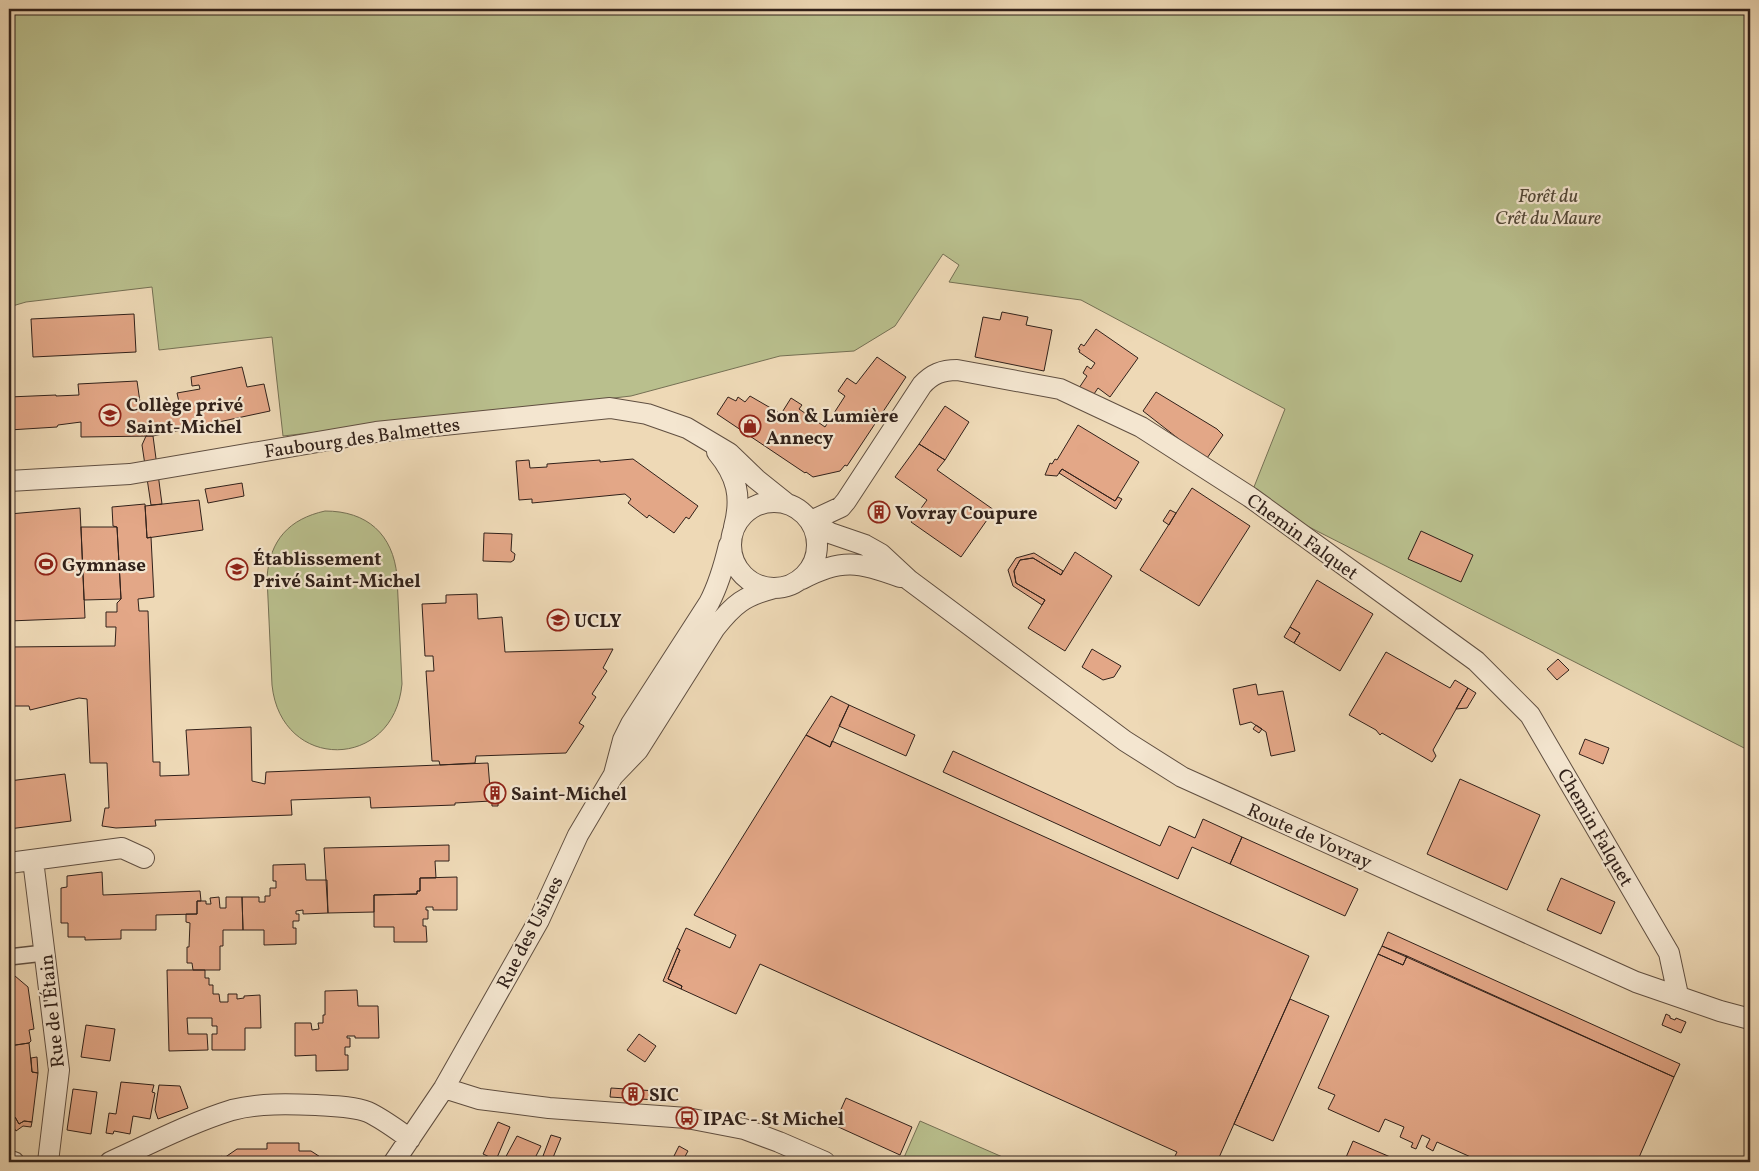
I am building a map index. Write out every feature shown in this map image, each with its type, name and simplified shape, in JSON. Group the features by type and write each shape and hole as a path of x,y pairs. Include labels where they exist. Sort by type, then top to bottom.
{"street":[{"name":"Chemin Falquet","path":"811,522 840,507 846,501 922,385 931,377 941,372 957,370 1060,389 1141,427 1250,498 1476,661 1530,715 1669,953 1678,995"},
{"name":"Faubourg des Balmettes","path":"9,481 130,474 376,432 610,408 630,410 665,419 687,428 729,454 786,503"},
{"name":"Faubourg des Balmettes","path":"709,443 724,460 736,486 739,499 732,534"},
{"path":"774,501 786,503 800,510 811,522 818,542 817,553 810,568 799,580 787,586 774,588 761,586 749,580 734,561 731,550 732,534 740,518 749,509 761,503 774,501"},
{"name":"Route de Vovray","path":"811,522 830,533 865,545 881,554 909,580 1125,741 1182,777 1636,982 1720,1011 1750,1019"},
{"name":"Rue des Usines","path":"613,776 623,740 631,724 710,603 722,574 732,534"},
{"name":"Route de Vovray","path":"799,580 827,568 846,564 860,564 872,566 909,580"},
{"name":"Rue des Usines","path":"394,1162 444,1088 539,920 578,835 613,776 638,750 714,628 725,615 748,596 774,588"},
{"path":"9,863 122,848 144,858"},
{"name":"Rue de l'Étain","path":"33,860 59,1070 48,1162"},
{"path":"9,957 44,953"},
{"path":"444,1088 479,1099 549,1108 688,1118 744,1130 779,1142 824,1162"},
{"path":"110,1162 202,1121 234,1110 258,1106 287,1104 319,1105 367,1112 388,1123 410,1139"},
{"path":"9,1161 14,1162"}],"green space":[{"name":"Forêt du Crêt du Maure","path":"9,9 1750,9 1750,751 1250,497 1285,409 1081,300 949,282 959,265 943,254 895,326 854,351 780,356 631,396 283,436 272,337 159,350 152,287 26,302 9,307"},
{"path":"325,511 353,515 365,520 375,528 384,537 390,548 397,576 402,684 394,713 380,733 360,745 337,750 315,746 295,734 280,714 272,685 267,577 272,552 284,533 301,519"},
{"path":"920,1121 1014,1162 902,1162"}],"building":[{"path":"1002,312 1028,317 1026,325 1052,330 1044,371 975,357 983,317 1000,320"},
{"path":"134,314 136,352 33,357 31,319"},
{"path":"1096,329 1138,358 1110,397 1098,388 1092,397 1079,388 1087,376 1083,373 1087,366 1091,369 1095,363 1079,352 1080,350 1078,349 1081,344 1084,346"},
{"path":"877,357 906,377 847,466 845,465 840,471 813,477 717,414 728,397 736,401 738,397 745,402 750,396 781,414 791,398 802,405 799,409 825,427 845,396 838,391 847,378 856,384"},
{"path":"242,367 247,387 264,384 270,411 153,436 81,437 81,422 58,425 57,427 9,430 9,397 79,395 78,384 137,381 141,409 148,409 179,402 177,393 200,389 199,385 192,386 191,377"},
{"path":"1156,392 1217,429 1223,435 1205,461 1143,411"},
{"path":"945,406 969,422 945,460 919,444"},
{"path":"1078,425 1139,462 1115,501 1062,469 1057,476 1045,475 1050,463 1052,464 1055,459 1057,460"},
{"path":"146,436 153,436 162,504 151,505 142,445"},
{"path":"919,444 945,460 937,470 994,510 961,557 911,522 927,500 895,477"},
{"path":"633,459 698,506 689,519 686,517 674,533 649,515 647,518 628,503 631,499 625,494 532,503 532,499 519,500 516,461 529,460 530,468 547,467 547,464"},
{"path":"1062,469 1115,501 1118,497 1122,499 1116,509 1059,473"},
{"path":"242,483 244,496 208,503 205,489"},
{"path":"1192,488 1250,526 1199,606 1140,570"},
{"path":"199,500 203,530 147,538 145,506"},
{"name":"Vovray Coupure","path":"878,503 888,510 880,522 870,514"},
{"path":"145,504 147,538 151,537 154,597 138,599 139,611 148,611 153,762 160,762 160,776 189,775 186,730 251,727 252,781 265,784 266,772 488,763 491,801 455,803 455,805 371,808 370,797 291,800 292,815 155,820 156,826 116,828 102,826 105,808 109,808 107,763 90,763 87,699 79,698 30,710 29,706 9,706 9,647 115,646 116,627 106,627 106,612 117,612 117,603 121,599 117,527 113,526 112,507"},
{"name":"Gymnase","path":"80,508 85,618 9,621 9,514"},
{"path":"1170,510 1176,513 1169,525 1163,521"},
{"path":"81,527 117,527 121,599 84,600"},
{"path":"1421,531 1473,555 1461,582 1408,559"},
{"path":"484,533 512,534 511,551 515,554 514,560 511,562 483,561"},
{"path":"1075,552 1112,576 1065,651 1028,628 1045,600 1016,583 1014,571 1020,560 1033,558 1061,575"},
{"path":"1034,553 1063,571 1061,575 1033,558 1020,560 1014,571 1016,583 1045,600 1042,605 1013,586 1008,570 1016,558"},
{"path":"1317,580 1373,614 1340,671 1294,643 1300,633 1290,627"},
{"path":"477,594 478,619 502,617 505,652 613,649 603,668 607,671 592,694 596,697 579,723 584,726 566,753 476,756 475,763 440,765 439,761 432,761 426,671 434,671 433,656 425,656 422,604 446,603 446,595"},
{"path":"1290,627 1300,633 1294,643 1284,637"},
{"path":"1092,649 1121,666 1114,677 1103,680 1082,667"},
{"path":"1386,652 1450,688 1455,680 1468,688 1433,750 1436,756 1432,762 1382,733 1380,735 1376,730 1349,715"},
{"path":"1558,659 1569,670 1557,680 1547,669"},
{"path":"1256,684 1258,695 1283,691 1295,751 1271,756 1266,732 1251,722 1240,725 1233,689"},
{"path":"1468,688 1476,693 1467,708 1456,709"},
{"path":"831,696 849,705 830,747 806,735"},
{"path":"849,705 915,735 906,756 839,726"},
{"path":"1256,725 1262,729 1259,733 1253,729"},
{"path":"806,735 830,747 832,741 1309,956 1217,1162 1172,1162 1177,1152 760,964 736,1014 681,989 682,986 668,979 680,950 677,948 686,928 730,948 736,935 694,915"},
{"path":"1585,739 1609,748 1603,764 1579,754"},
{"path":"953,751 1160,846 1169,826 1195,838 1203,819 1242,837 1230,864 1192,847 1178,879 943,772"},
{"path":"65,774 71,821 9,829 9,781"},
{"path":"1460,779 1540,815 1507,890 1427,854"},
{"name":"Saint-Michel","path":"499,784 498,806 492,806 491,786"},
{"path":"1242,837 1358,889 1345,916 1230,864"},
{"path":"449,845 449,861 435,861 436,878 420,878 420,891 417,891 417,894 374,895 374,912 328,913 324,848"},
{"path":"305,864 306,880 327,880 328,913 303,914 303,910 296,911 296,914 299,914 299,921 293,921 293,928 296,928 296,944 264,945 264,930 243,930 242,897 259,897 259,902 265,902 265,896 270,896 270,888 276,888 276,881 273,881 273,865"},
{"path":"102,872 103,895 200,891 201,901 197,901 197,914 156,915 156,930 121,930 121,939 85,940 85,937 68,937 68,923 61,923 61,888 67,887 67,876"},
{"path":"457,877 457,910 433,910 433,907 426,907 428,919 423,919 423,926 426,926 427,942 394,942 394,927 374,927 374,895 417,894 417,891 420,891 420,878"},
{"path":"1561,878 1615,902 1601,934 1547,910"},
{"path":"14,893 13,905 9,912 9,894"},
{"path":"219,897 220,908 226,908 226,897 242,897 243,930 223,930 223,946 220,946 220,970 193,970 192,963 187,963 190,923 186,922 186,914 197,914 197,901 206,901 206,904 211,904 210,898"},
{"path":"1388,932 1680,1064 1674,1077 1382,946"},
{"path":"1382,946 1407,956 1403,965 1378,954"},
{"path":"677,948 680,950 668,979 682,986 681,989 663,981"},
{"path":"1378,954 1403,965 1407,956 1674,1077 1637,1162 1482,1162 1437,1142 1433,1151 1426,1147 1430,1139 1422,1135 1416,1149 1411,1147 1413,1143 1400,1137 1404,1127 1385,1119 1379,1132 1328,1109 1335,1095 1318,1088"},
{"path":"167,970 205,970 205,978 209,978 209,985 213,985 213,994 219,994 220,1002 228,1002 228,994 237,994 237,999 244,998 244,996 260,995 261,1028 245,1028 245,1050 212,1050 212,1034 217,1034 217,1026 212,1026 212,1018 187,1018 188,1034 207,1034 208,1050 169,1051"},
{"path":"15,976 28,987 34,1029 29,1030 31,1041 29,1043 9,1046 9,977"},
{"path":"357,990 358,1006 378,1006 379,1038 347,1036 347,1038 350,1038 350,1047 345,1047 345,1055 348,1055 348,1070 316,1071 316,1055 295,1056 295,1023 311,1023 312,1030 319,1029 318,1023 323,1023 323,1015 325,1015 325,991"},
{"path":"1290,999 1329,1016 1273,1141 1234,1124"},
{"path":"1666,1014 1675,1020 1676,1018 1686,1022 1681,1033 1662,1025"},
{"path":"86,1025 115,1029 110,1061 81,1057"},
{"path":"639,1034 656,1046 645,1062 627,1050"},
{"path":"29,1043 32,1072 38,1073 32,1122 24,1121 19,1124 15,1117 11,1120 9,1116 9,1046"},
{"path":"37,1057 38,1073 32,1072 31,1058"},
{"path":"121,1082 154,1085 152,1092 155,1093 150,1119 133,1116 130,1134 114,1131 113,1134 106,1133 109,1113 116,1114"},
{"path":"159,1085 180,1086 188,1108 158,1119 155,1110"},
{"name":"SIC","path":"611,1088 656,1091 656,1100 610,1097"},
{"path":"73,1089 97,1092 91,1134 67,1130"},
{"path":"846,1098 912,1127 900,1155 834,1125"},
{"path":"15,1117 19,1124 24,1121 32,1122 31,1127 23,1126 16,1131 10,1121"},
{"path":"498,1122 510,1127 496,1160 483,1154"},
{"path":"551,1135 561,1138 552,1160 543,1156"},
{"path":"517,1136 541,1146 533,1162 503,1162"},
{"path":"1353,1141 1402,1162 1344,1162"},
{"path":"267,1143 299,1143 299,1151 311,1151 328,1162 214,1162 237,1149 267,1149"},
{"path":"679,1146 688,1151 682,1162 671,1162"},
{"path":"697,1157 713,1162 695,1162"}],"place":[{"name":"Collège privé Saint-Michel","path":"110,415"},
{"name":"Son & Lumière Annecy","path":"750,426"},
{"name":"Vovray Coupure","path":"879,512"},
{"name":"Gymnase","path":"46,564"},
{"name":"Établissement Privé Saint-Michel","path":"237,569"},
{"name":"UCLY","path":"558,620"},
{"name":"Saint-Michel","path":"495,793"},
{"name":"SIC","path":"633,1094"},
{"name":"IPAC - St Michel","path":"687,1118"}]}
